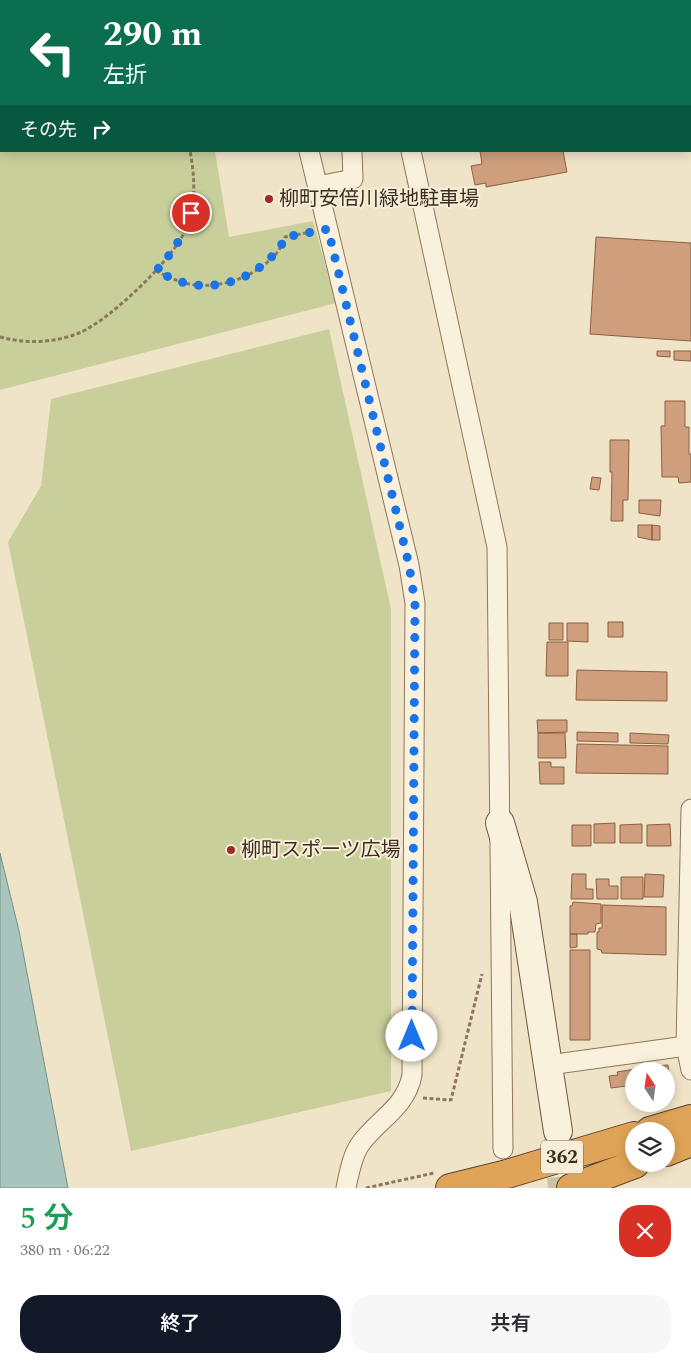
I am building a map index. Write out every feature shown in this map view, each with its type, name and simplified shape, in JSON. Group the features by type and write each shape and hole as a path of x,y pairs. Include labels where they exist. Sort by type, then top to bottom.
{"highway":[{"path":"675,1124 691,1119"},
{"name":"362","path":"445,1180 490,1178 625,1139"},
{"path":"675,1148 691,1142"},
{"name":"362","path":"572,1188 625,1168"}],"street":[{"path":"309,152 409,565 415,603 412,1075 405,1097 360,1145 349,1171 346,1188"},
{"path":"318,186 353,179 352,152"},
{"path":"411,152 497,547 503,1149"},
{"path":"691,809 686,1046 691,1070"},
{"path":"500,823 523,902 558,1131"},
{"path":"549,1065 686,1046"}],"path":[{"path":"0,337 16,341 38,342 80,332 114,309 156,271 176,245 186,228 191,213 194,186 190,152"},
{"path":"156,271 187,284 197,286 231,282 252,273 264,265 277,253 286,237 328,229"},
{"path":"405,1097 451,1100 481,975 502,944"},
{"path":"366,1188 445,1180"}],"green space":[{"path":"0,152 215,152 229,237 313,221 336,303 0,390"},
{"name":"柳町スポーツ広場","path":"329,329 391,609 391,1091 131,1151 8,542 41,486 51,399"}],"water":[{"path":"0,853 19,931 68,1188 0,1188"}],"building":[{"path":"480,152 563,152 567,172 486,187 486,183 475,185 471,166 482,164"},
{"path":"596,237 691,243 691,341 590,334"},
{"path":"657,351 670,351 670,357 657,356"},
{"path":"674,351 691,351 691,361 674,360"},
{"path":"665,401 685,401 685,427 689,427 689,454 691,454 691,482 679,483 678,477 662,477 661,426 665,426"},
{"path":"610,440 629,440 628,500 623,500 623,521 611,521 612,472 610,472"},
{"path":"592,477 601,478 599,490 590,489"},
{"path":"639,500 661,500 660,516 639,513"},
{"path":"638,525 652,525 652,540 638,537"},
{"path":"652,525 660,526 660,540 652,540"},
{"path":"608,622 623,622 623,637 608,637"},
{"path":"549,623 563,623 563,640 549,640"},
{"path":"567,623 588,623 588,642 567,641"},
{"path":"547,642 568,642 568,676 546,676"},
{"path":"577,670 667,672 667,701 576,700"},
{"path":"537,720 567,720 567,732 538,733"},
{"path":"577,732 618,733 618,742 577,741"},
{"path":"538,733 565,733 566,758 538,758"},
{"path":"630,733 669,735 668,744 630,743"},
{"path":"577,744 668,746 668,774 576,773"},
{"path":"539,762 551,762 551,767 564,767 564,784 540,784"},
{"path":"615,823 615,843 594,843 594,824"},
{"path":"642,824 642,843 620,843 620,825"},
{"path":"670,824 671,846 647,846 647,825"},
{"path":"572,825 591,825 591,846 572,846"},
{"path":"572,874 586,874 586,889 593,889 593,899 571,899"},
{"path":"645,874 664,875 663,897 644,897"},
{"path":"621,877 643,877 643,899 621,899"},
{"path":"596,879 609,879 609,886 618,886 618,899 597,899"},
{"path":"573,902 601,904 601,923 596,924 595,932 570,934 570,906 572,906"},
{"path":"602,905 666,907 666,955 602,953 601,950 597,949 597,932 599,932 599,928 602,928"},
{"path":"570,934 577,934 577,947 570,948"},
{"path":"570,950 590,950 590,1040 570,1040"},
{"path":"625,1071 625,1086 611,1088 609,1076 618,1075 617,1072"}],"tunnel":[{"path":"558,1135 562,1188"}],"place":[{"name":"柳町安倍川緑地駐車場","path":"269,199"},
{"name":"柳町スポーツ広場","path":"231,850"}],"route":[{"path":"191,213 186,228 176,245 156,271 187,284 197,286 231,282 242,278 264,265 277,253 286,237 328,229 409,565 415,603 412,1036"}]}
